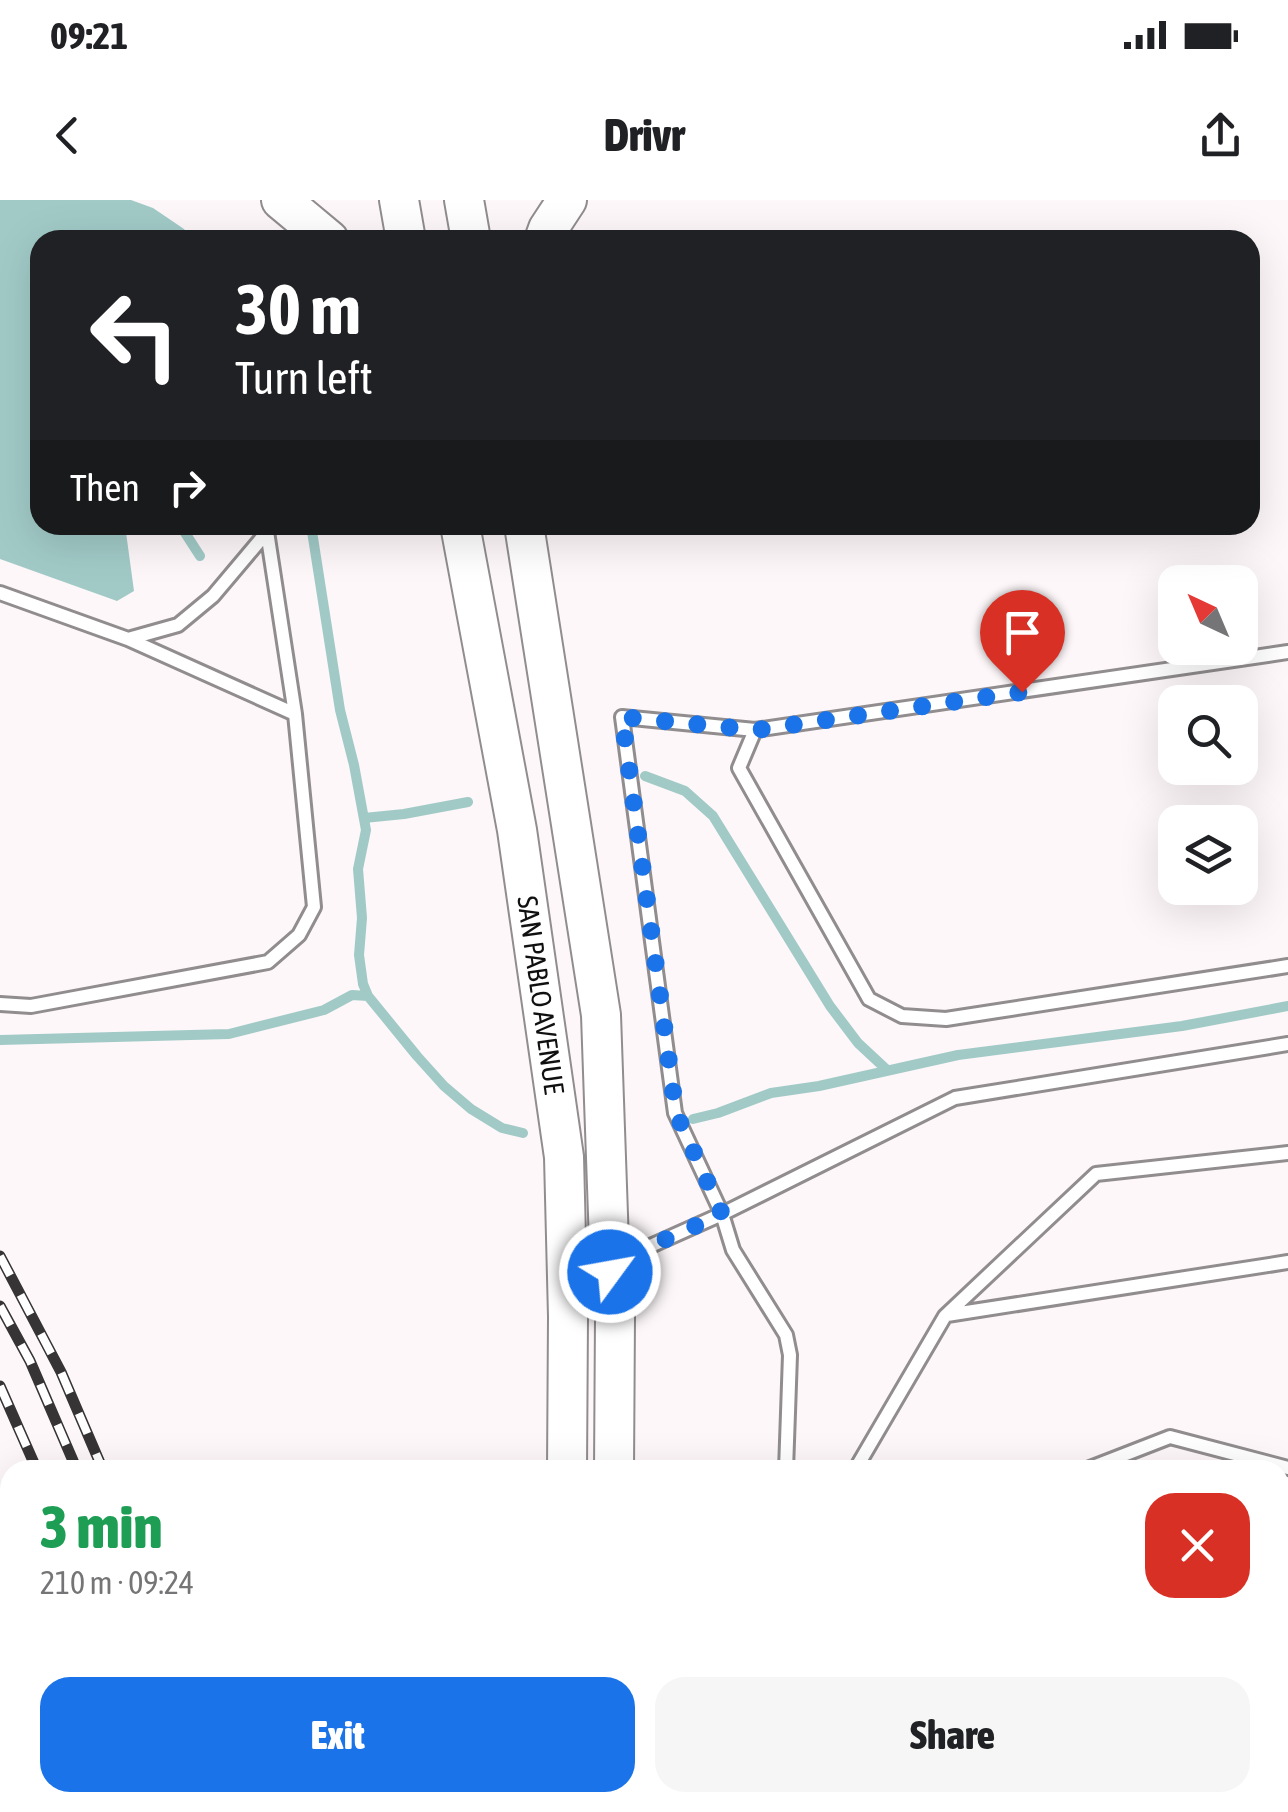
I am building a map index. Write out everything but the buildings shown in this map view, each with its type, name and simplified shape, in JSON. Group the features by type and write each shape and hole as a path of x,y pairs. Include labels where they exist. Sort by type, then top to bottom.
{"main road":[{"path":"282,200 317,230"},
{"path":"399,200 404,230"},
{"path":"464,200 469,230"},
{"path":"548,230 567,200"},
{"name":"SAN PABLO AVENUE","path":"462,535 517,830 564,1157 567,1460"},
{"name":"SAN PABLO AVENUE","path":"526,535 601,1015 615,1317 614,1460"}],"lane":[{"path":"128,639 178,625 213,596 261,535"},
{"path":"0,1004 31,1006 268,962 299,935 314,907 295,714 267,535"},
{"path":"0,594 128,639 295,714"},
{"path":"786,1460 790,1355 786,1335 733,1250 722,1214 676,1113 622,717 756,730 1288,652"},
{"path":"756,730 739,768 869,998 902,1016 946,1019 1288,966"},
{"path":"610,1272 646,1248 955,1098 1288,1044"},
{"path":"861,1460 945,1316 1096,1174 1288,1152"},
{"path":"945,1316 1288,1262"},
{"path":"1111,1460 1170,1437 1258,1460"}],"water":[{"path":"0,200 131,200 153,208 185,230 30,230 30,535 126,535 134,591 117,601 0,559"}],"waterway":[{"path":"186,535 200,556"},
{"path":"313,535 340,710 366,830 358,869 363,984 368,996 444,1086 502,1128 523,1133"},
{"path":"645,776 685,791 713,816 830,1006 858,1043 887,1070"},
{"path":"364,818 468,802"},
{"path":"0,1040 229,1034 324,1010 352,995 368,996"},
{"path":"693,1119 771,1093 958,1055 1182,1026 1288,1006"}],"railway":[{"path":"0,1256 61,1372 99,1460"},
{"path":"0,1306 30,1361 73,1460"},
{"path":"0,1386 33,1460"}],"route":[{"path":"610,1272 646,1248 722,1214 676,1113 622,717 756,730 1022,692"}]}
